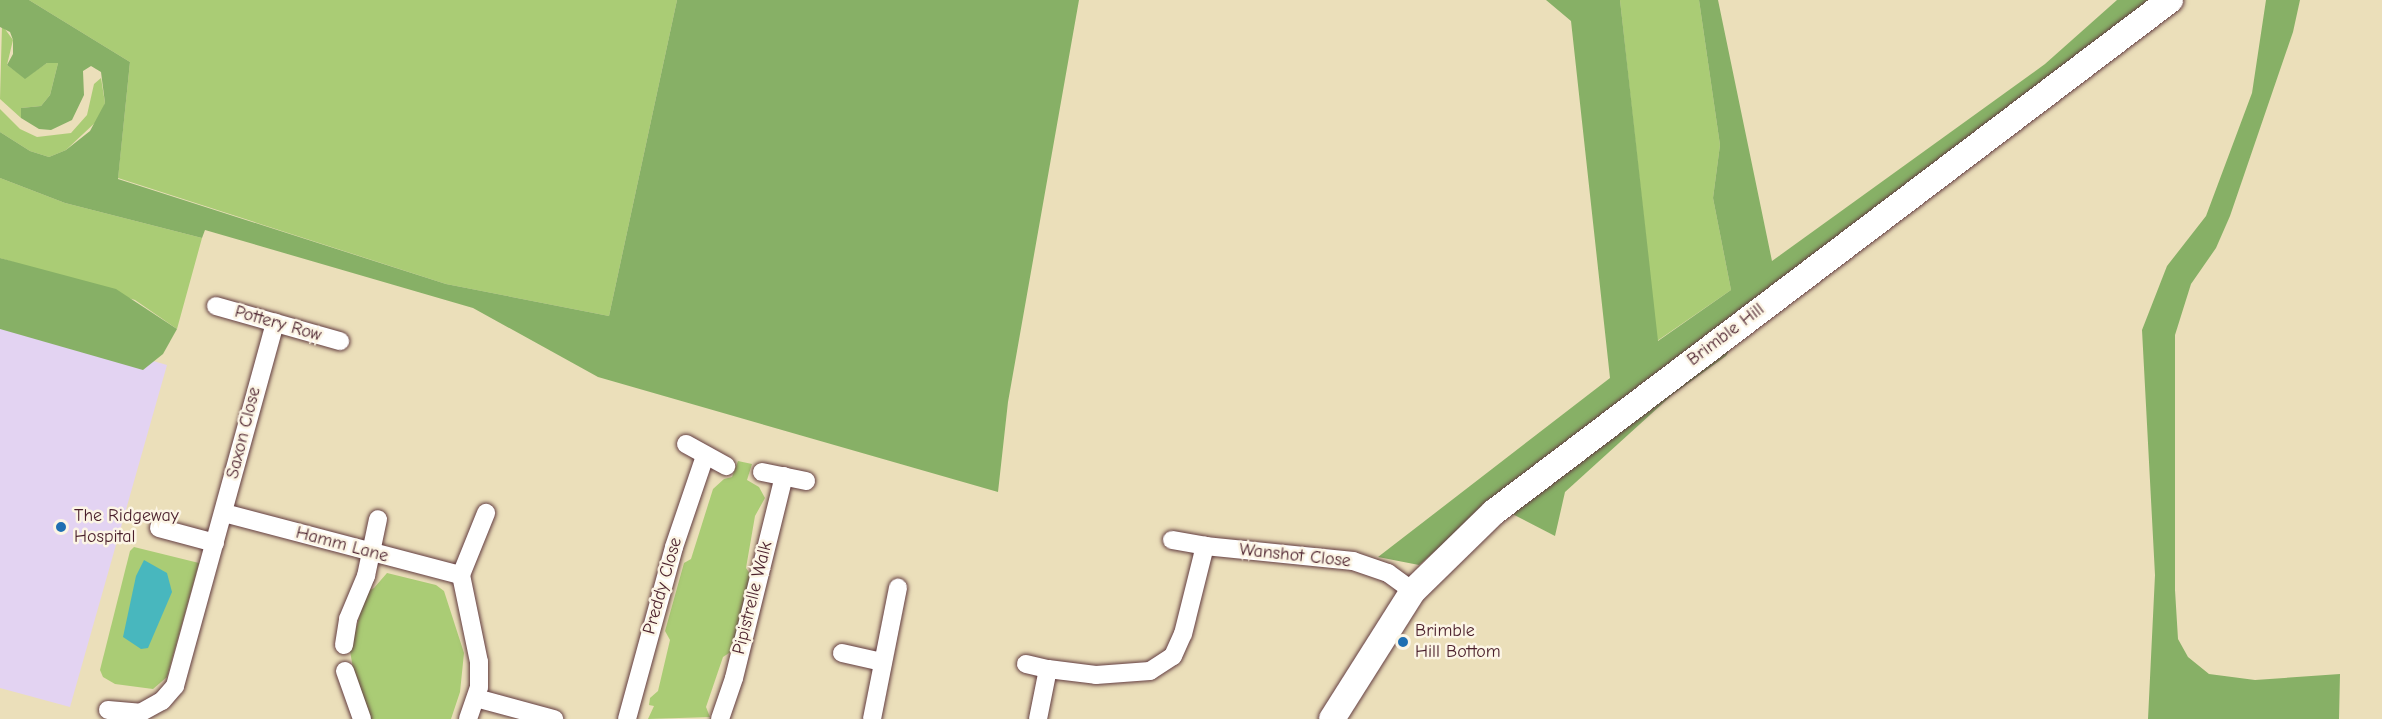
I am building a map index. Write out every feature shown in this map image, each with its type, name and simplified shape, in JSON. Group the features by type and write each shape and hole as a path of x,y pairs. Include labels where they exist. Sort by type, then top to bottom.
{"main road":[{"name":"Brimble Hill","path":"1332,719 1413,591 1475,528 1551,466 2170,0"}],"street":[{"name":"Pottery Row","path":"216,306 340,341"},
{"name":"Saxon Close","path":"108,710 140,713 162,701 175,686 275,323"},
{"path":"687,444 726,466"},
{"name":"Preddy Close","path":"627,719 674,547 705,456"},
{"path":"762,472 806,481"},
{"name":"Pipistrelle Walk","path":"720,719 736,669 784,476"},
{"name":"Hamm Lane","path":"224,513 461,575"},
{"path":"468,719 476,698 478,655 461,575 486,513"},
{"path":"344,645 348,619 370,553 378,519"},
{"path":"159,528 215,543"},
{"name":"Wanshot Close","path":"1172,540 1205,546 1353,561 1388,573 1413,591"},
{"path":"1026,664 1096,675 1150,670 1163,665 1173,656 1183,634 1205,546"},
{"path":"872,719 898,588"},
{"path":"842,653 882,662"},
{"path":"1038,719 1048,669"},
{"path":"345,671 362,719"},
{"path":"476,698 554,719"}],"shaded area":[{"name":"The Ridgeway Hospital","path":"0,317 167,365 70,707 0,688"}],"green space":[{"path":"0,0 29,0 130,62 118,179 446,284 609,316 677,0 1079,0 1008,402 998,492 598,377 473,308 205,230 202,238 65,203 0,178 0,132 30,151 49,157 66,150 90,131 105,103 101,72 91,66 83,71 84,95 72,120 51,130 39,129 21,118 21,108 41,106 50,95 58,63 47,63 25,79 7,65 13,54 13,40 10,32 0,27"},
{"path":"29,0 677,0 609,316 446,284 118,178 130,62"},
{"path":"1546,0 1620,0 1658,341 1731,290 1713,198 1720,145 1699,0 1718,0 1772,261 2045,64 2117,0 2148,0 2097,44 1760,298 1726,356 1672,395 1565,492 1555,536 1491,503 1419,565 1378,557 1610,378 1571,21"},
{"path":"1620,0 1699,0 1720,145 1713,198 1731,290 1657,341"},
{"path":"2266,0 2300,0 2293,32 2230,216 2216,248 2191,284 2175,335 2175,590 2178,639 2188,657 2209,674 2255,680 2340,674 2339,719 2148,719 2155,575 2142,330 2167,266 2206,216 2252,93"},
{"path":"2,25 13,40 7,65 25,78 47,63 58,63 50,95 41,106 21,108 21,118 0,99"},
{"path":"101,78 105,103 99,119 66,150 49,157 30,151 0,132 0,109 20,129 37,137 71,133 87,115 94,84"},
{"path":"0,178 65,203 202,238 177,329 135,300 0,258"},
{"path":"0,258 116,289 177,329 163,354 143,370 0,329"},
{"path":"738,461 752,464 747,480 759,487 765,498 755,516 746,568 753,578 732,651 723,657 706,707 710,717 648,719 654,706 649,705 650,698 658,691 670,640 665,631 684,563 691,559 713,489 724,479 732,477"},
{"path":"134,547 199,563 167,677 153,689 115,684 103,677 100,670 130,551"},
{"path":"387,573 436,585 444,591 464,653 460,692 451,719 370,719 356,685 350,651 366,592 374,588"}],"water":[{"path":"144,560 167,573 172,592 148,648 141,649 123,637 136,576"}],"place":[{"name":"The Ridgeway Hospital","path":"61,527"},
{"name":"Brimble Hill Bottom","path":"1403,642"}]}
